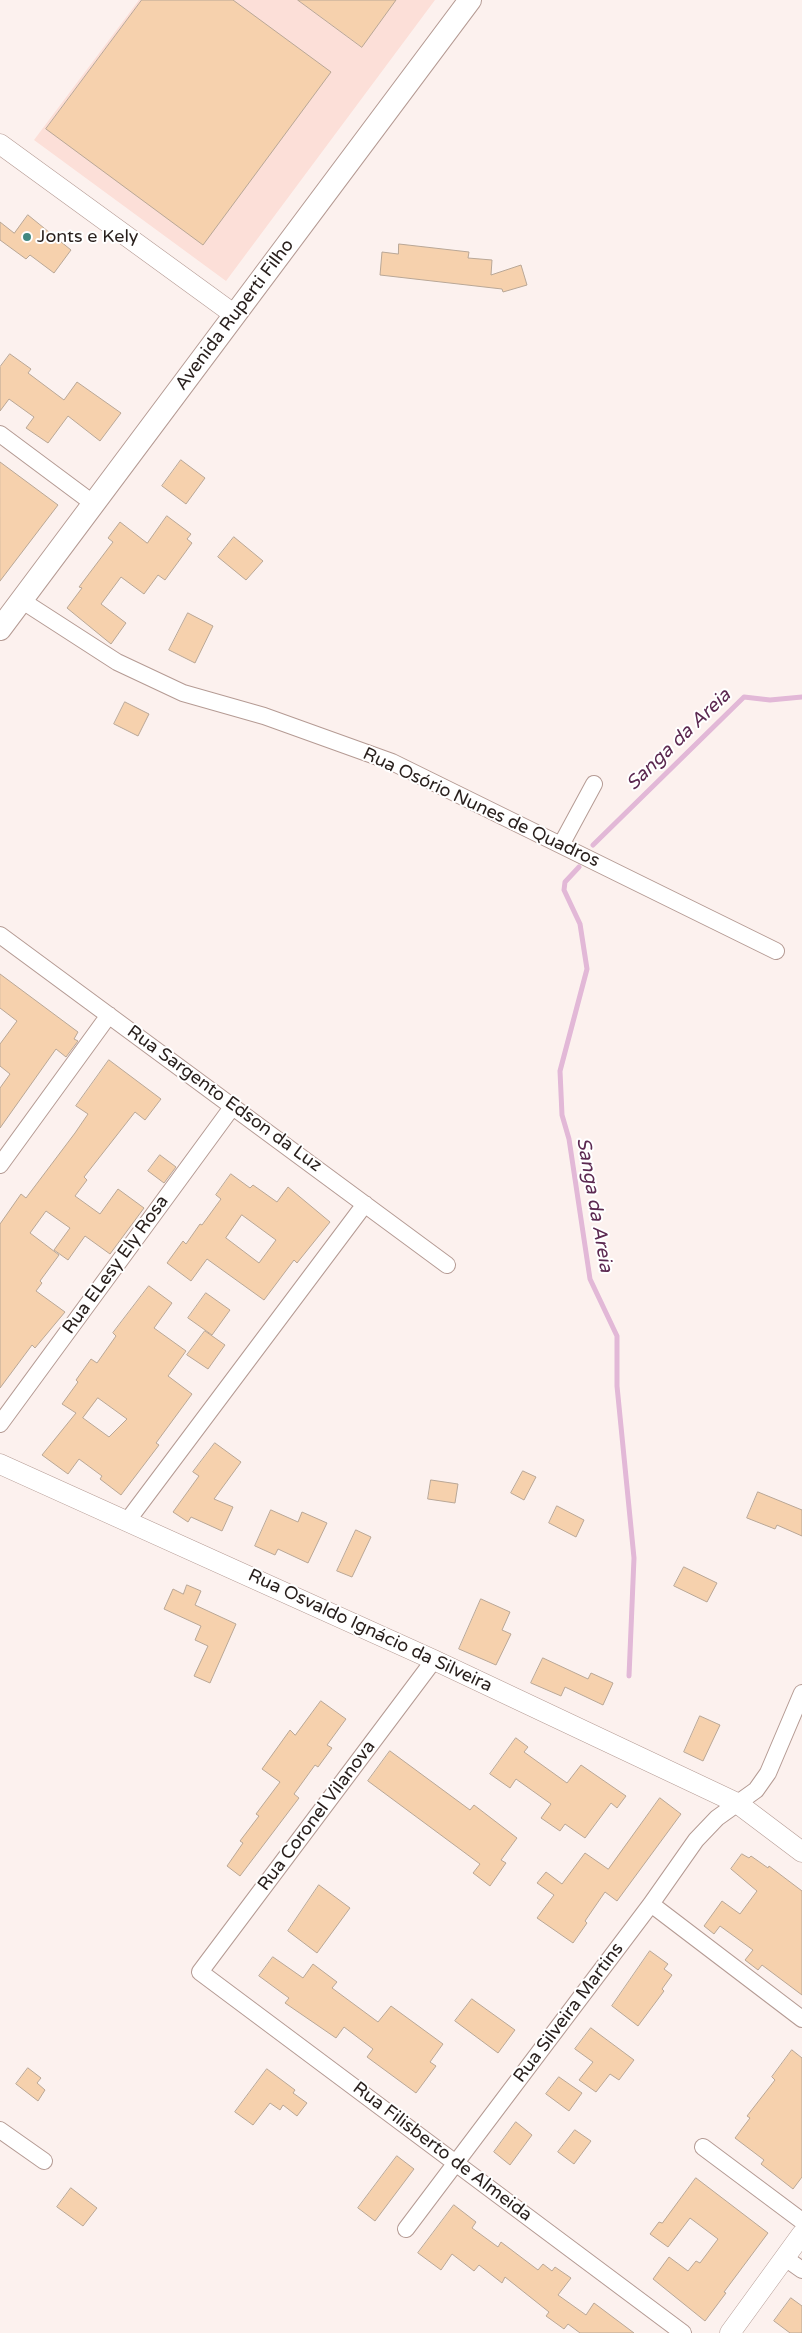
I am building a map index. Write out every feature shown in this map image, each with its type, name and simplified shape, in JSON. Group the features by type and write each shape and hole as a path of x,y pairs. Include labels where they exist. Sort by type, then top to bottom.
{"main road":[{"name":"Avenida Ruperti Filho","path":"0,629 470,0"}],"street":[{"path":"0,144 235,315"},
{"path":"0,434 94,504"},
{"name":"Rua Osório Nunes de Quadros","path":"21,600 117,662 183,693 264,716 392,762 776,951"},
{"path":"562,845 594,784"},
{"name":"Rua Sargento Edson da Luz","path":"0,935 447,1265"},
{"path":"0,1165 109,1015"},
{"name":"Rua ELesy Ely Rosa","path":"0,1424 233,1106"},
{"path":"128,1520 365,1204"},
{"name":"Rua Osvaldo Ignácio da Silveira","path":"0,1464 128,1520 434,1660 737,1803 802,1852"},
{"name":"Rua Coronel Vilanova","path":"200,1972 434,1660"},
{"name":"Rua Silveira Martins","path":"406,2229 652,1904 696,1840 717,1818 756,1790 768,1773 802,1693"},
{"path":"652,1904 802,2019"},
{"name":"Rua Filisberto de Almeida","path":"200,1972 683,2333"},
{"path":"0,2130 44,2161"},
{"path":"703,2148 802,2221"},
{"path":"730,2333 802,2234"},
{"path":"785,2258 802,2270"}],"shaded area":[{"path":"139,0 435,0 226,281 34,140"}],"building":[{"path":"142,0 233,0 331,72 203,245 46,129"},
{"path":"298,0 396,0 362,47"},
{"path":"28,215 71,250 54,273 30,255 26,259 0,240 0,222 14,233"},
{"path":"399,244 469,252 468,258 492,260 491,275 521,265 527,285 503,292 502,289 380,275 382,252 398,254"},
{"path":"10,354 31,369 28,373 64,400 77,382 121,413 100,441 68,416 48,443 26,428 34,417 9,399 0,411 0,367"},
{"path":"181,460 205,478 186,504 162,486"},
{"path":"0,462 58,505 0,581"},
{"path":"167,516 191,534 187,539 192,543 165,580 158,575 144,594 121,577 101,604 126,623 111,644 67,608 82,588 79,587 113,542 108,538 120,522 147,543"},
{"path":"234,537 263,561 246,580 218,557"},
{"path":"188,613 213,626 195,663 169,650"},
{"path":"125,702 149,714 138,736 114,724"},
{"path":"0,974 78,1032 74,1039 78,1041 66,1057 56,1049 0,1128 0,1088 10,1074 0,1066 0,1044 17,1021 0,1008"},
{"path":"109,1060 161,1099 145,1120 135,1112 84,1177 87,1180 75,1196 100,1214 118,1189 144,1208 110,1254 85,1236 68,1260 54,1250 70,1228 46,1211 30,1233 59,1255 40,1281 42,1283 36,1291 65,1312 35,1348 32,1345 0,1388 0,1224 21,1194 26,1198 88,1114 76,1106"},
{"path":"160,1155 176,1167 164,1183 148,1171"},
{"path":"231,1174 250,1188 253,1185 277,1202 288,1187 330,1222 297,1263 294,1260 264,1300 207,1259 191,1281 167,1263 183,1241 186,1244 221,1199 216,1195","holes":["242,1215 276,1240 259,1263 226,1238"]},
{"path":"149,1286 172,1303 154,1328 186,1351 168,1376 192,1394 156,1443 159,1445 121,1495 100,1479 102,1476 79,1459 68,1474 42,1455 76,1413 62,1404 78,1382 76,1380 91,1359 97,1363 116,1336 113,1333","holes":["98,1398 127,1419 109,1437 83,1418"]},
{"path":"206,1293 230,1310 212,1335 188,1318"},
{"path":"205,1331 225,1345 208,1369 187,1355"},
{"path":"215,1443 241,1462 214,1499 233,1507 222,1531 191,1517 188,1522 173,1512 199,1476 193,1472"},
{"path":"523,1471 536,1477 524,1500 511,1493"},
{"path":"431,1480 458,1484 455,1503 428,1499"},
{"path":"758,1492 802,1510 802,1536 777,1525 775,1529 747,1518"},
{"path":"557,1506 584,1520 576,1537 549,1523"},
{"path":"271,1510 298,1522 302,1512 327,1523 308,1563 278,1549 275,1555 255,1546"},
{"path":"356,1530 371,1537 352,1577 337,1571"},
{"path":"684,1567 717,1583 707,1602 674,1586"},
{"path":"187,1585 201,1591 195,1605 236,1624 210,1683 194,1676 208,1646 195,1640 201,1626 164,1609 173,1589 183,1594"},
{"path":"481,1599 510,1612 502,1630 511,1634 496,1665 459,1649"},
{"path":"543,1658 588,1679 591,1673 613,1683 603,1705 565,1687 561,1696 531,1683"},
{"path":"321,1701 346,1719 327,1745 332,1748 318,1767 315,1765 294,1794 299,1798 240,1876 227,1866 243,1843 240,1841 259,1816 256,1814 280,1782 262,1769 290,1730 295,1735"},
{"path":"700,1716 720,1725 703,1761 684,1752"},
{"path":"516,1738 528,1747 524,1752 567,1783 581,1765 626,1796 617,1808 611,1803 585,1838 565,1824 560,1831 541,1818 551,1804 516,1779 510,1788 490,1774"},
{"path":"390,1751 470,1810 474,1805 517,1838 501,1860 506,1863 490,1886 473,1873 480,1864 368,1781"},
{"path":"660,1798 681,1814 617,1901 605,1892 585,1921 587,1923 573,1943 537,1918 554,1895 537,1883 546,1872 562,1884 585,1853 608,1869"},
{"path":"742,1854 749,1858 751,1856 768,1868 769,1866 802,1891 802,1995 762,1965 758,1970 745,1960 753,1950 720,1926 714,1934 704,1926 722,1901 740,1914 757,1891 731,1869"},
{"path":"319,1885 350,1908 317,1953 288,1931"},
{"path":"650,1951 668,1964 664,1969 672,1975 662,1989 664,1991 638,2026 612,2006"},
{"path":"273,1957 303,1978 313,1964 337,1982 332,1988 378,2022 391,2006 443,2044 430,2062 436,2066 416,2093 367,2057 373,2049 344,2027 336,2038 285,2003 289,1998 259,1976"},
{"path":"472,1999 515,2030 498,2053 455,2021"},
{"path":"591,2028 634,2060 619,2080 610,2074 596,2092 579,2080 593,2062 575,2049"},
{"path":"792,2050 802,2058 802,2177 793,2189 761,2164 764,2160 735,2138 750,2118 747,2116 775,2080 772,2077"},
{"path":"28,2068 41,2078 37,2083 45,2090 38,2101 16,2084"},
{"path":"267,2069 295,2090 293,2093 307,2103 297,2116 283,2105 280,2110 270,2103 253,2125 235,2112"},
{"path":"559,2077 582,2093 569,2111 546,2094"},
{"path":"516,2122 532,2135 510,2165 494,2152"},
{"path":"575,2130 591,2141 574,2164 558,2152"},
{"path":"397,2156 414,2169 375,2221 358,2208"},
{"path":"696,2178 768,2233 705,2321 653,2279 669,2257 688,2271 696,2261 700,2263 718,2239 690,2218 668,2247 650,2234 659,2222 662,2223"},
{"path":"71,2188 97,2208 83,2226 57,2207"},
{"path":"454,2205 476,2222 472,2228 498,2247 501,2242 538,2270 543,2264 552,2271 555,2267 571,2278 558,2295 586,2315 594,2303 634,2333 580,2333 568,2324 564,2329 546,2316 549,2312 505,2277 502,2283 479,2265 474,2271 452,2254 441,2270 418,2253"},
{"path":"791,2298 802,2306 802,2333 790,2333 774,2321"}],"waterway":[{"name":"Sanga da Areia","path":"593,845 744,697 770,700 802,697"},
{"name":"Sanga da Areia","path":"579,867 565,882 564,890 580,924 587,969 560,1071 562,1115 569,1139 590,1279 617,1336 617,1386 634,1558 629,1676"}],"place":[{"name":"Jonts e Kely","path":"27,237"}]}
